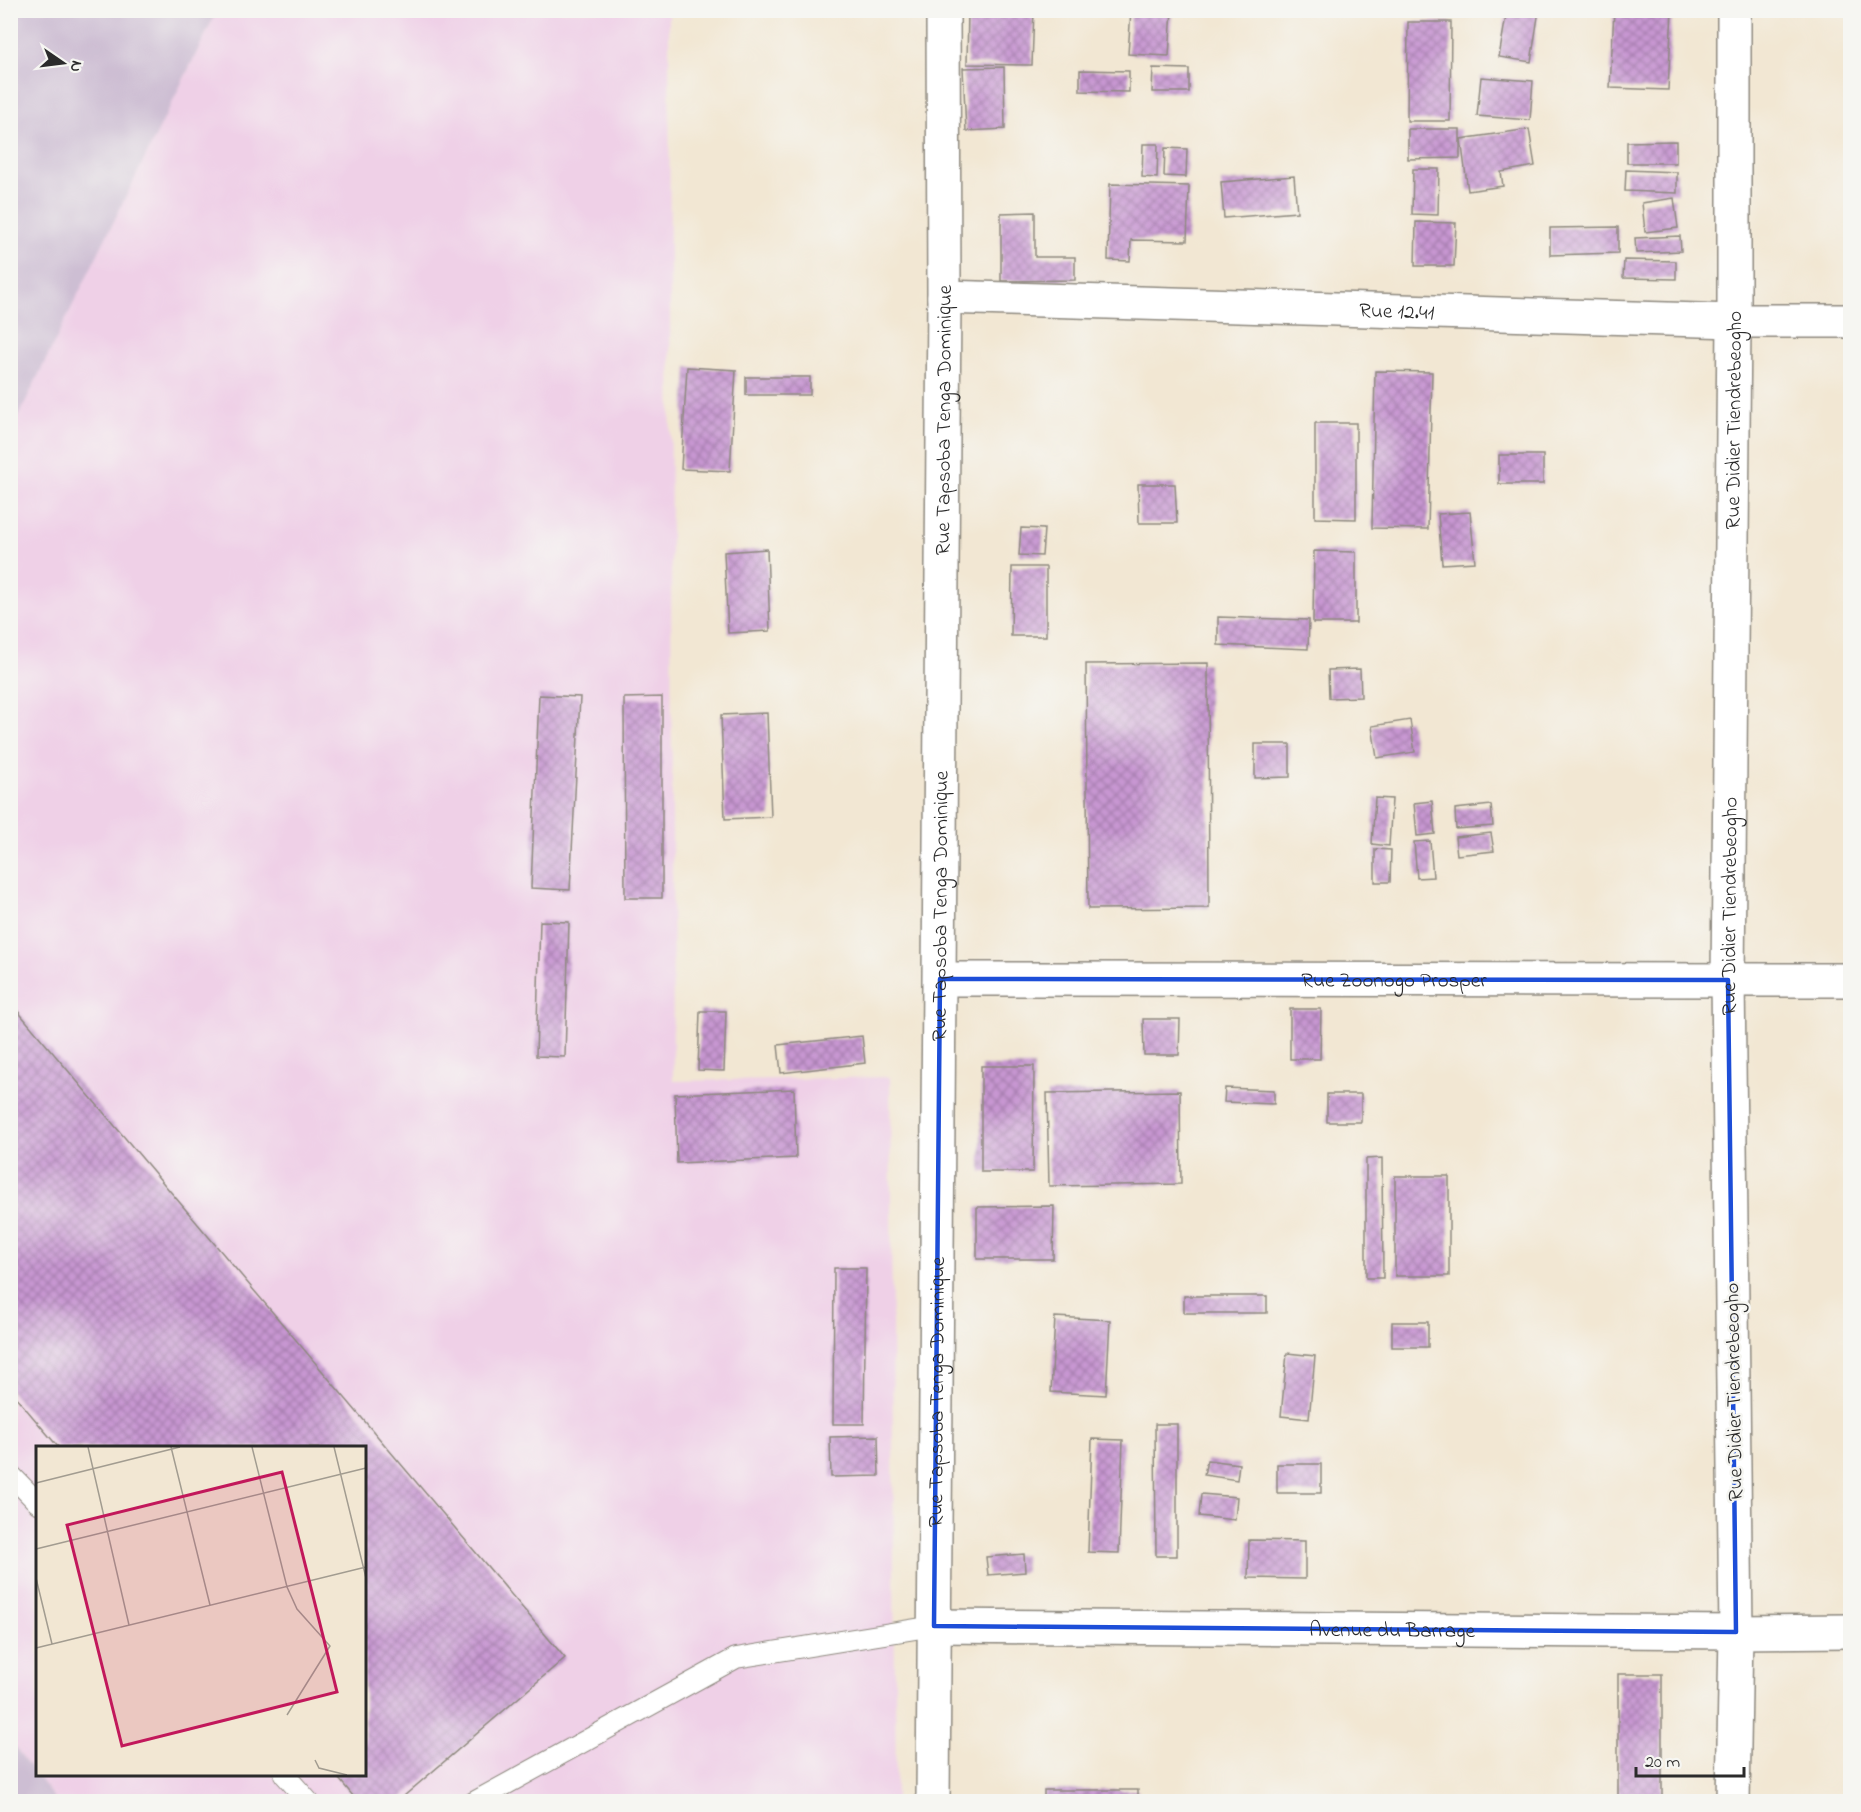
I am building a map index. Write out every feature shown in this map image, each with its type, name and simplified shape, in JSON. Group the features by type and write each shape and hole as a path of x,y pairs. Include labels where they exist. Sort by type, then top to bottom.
{"street":[{"name":"Rue Tapsoba Tenga Dominique","path":"933,1802 944,297 943,10"},
{"name":"Rue Didier Tiendrebeogho","path":"1733,1802 1736,1632 1728,980 1734,321 1734,10"},
{"name":"Rue 12.41","path":"944,297 1734,321 1851,321"},
{"name":"Rue Zoonogo Prosper","path":"940,979 1851,980"},
{"name":"Avenue du Barrage","path":"934,1626 1736,1632 1851,1630"}],"lane":[{"path":"10,1474 36,1501"},
{"path":"474,1802 736,1658 934,1626"},
{"path":"286,1776 309,1802"}],"highlighted area":[{"path":"940,979 1728,980 1736,1632 934,1626"}],"shaded area":[{"path":"10,11 217,11 11,431"},
{"path":"217,11 669,11 673,1081 890,1077 896,1801 56,1801 37,1776 366,1776 366,1446 36,1446 36,1775 11,1742 10,431"},
{"path":"10,1742 56,1801 11,1801"}],"building":[{"path":"968,10 1034,10 1032,65 967,64"},
{"path":"1131,10 1172,10 1169,56 1128,54"},
{"path":"1507,10 1539,10 1531,62 1499,57"},
{"path":"1614,10 1672,10 1668,90 1610,88"},
{"path":"1408,22 1451,22 1450,121 1407,121"},
{"path":"1004,67 1005,129 966,131 963,68"},
{"path":"1153,68 1189,69 1189,92 1152,92"},
{"path":"1080,70 1129,71 1129,92 1080,91"},
{"path":"1481,77 1533,81 1530,120 1477,116"},
{"path":"1408,129 1460,129 1460,158 1408,159"},
{"path":"1529,129 1535,166 1501,172 1503,186 1468,191 1461,139"},
{"path":"1676,141 1676,163 1627,163 1627,142"},
{"path":"1143,144 1158,144 1157,178 1142,177"},
{"path":"1165,148 1187,149 1186,177 1164,176"},
{"path":"1413,169 1439,169 1438,215 1412,214"},
{"path":"1626,170 1677,172 1677,193 1625,191"},
{"path":"1294,176 1297,212 1224,218 1221,182"},
{"path":"1110,184 1189,186 1187,241 1131,240 1130,261 1108,260"},
{"path":"1674,198 1678,228 1645,232 1642,203"},
{"path":"1035,212 1035,257 1075,257 1075,280 1001,281 1001,213"},
{"path":"1416,222 1456,223 1454,266 1415,266"},
{"path":"1618,227 1618,253 1550,255 1550,228"},
{"path":"1680,236 1681,251 1636,253 1635,238"},
{"path":"1624,260 1676,261 1676,279 1623,278"},
{"path":"687,367 736,370 730,471 681,469"},
{"path":"1375,371 1432,372 1428,529 1372,528"},
{"path":"746,377 810,377 810,395 746,395"},
{"path":"1315,423 1356,423 1356,519 1315,518"},
{"path":"1499,455 1543,455 1543,484 1499,484"},
{"path":"1138,484 1175,484 1177,523 1139,523"},
{"path":"1470,512 1475,562 1442,564 1438,514"},
{"path":"1021,528 1044,529 1042,556 1019,555"},
{"path":"767,549 770,631 728,633 724,552"},
{"path":"1314,551 1356,552 1356,623 1313,623"},
{"path":"1012,567 1046,567 1046,636 1011,636"},
{"path":"1218,617 1309,620 1308,649 1218,645"},
{"path":"1208,663 1209,908 1088,909 1086,664"},
{"path":"1360,669 1361,697 1329,698 1328,670"},
{"path":"539,695 580,697 570,890 531,888"},
{"path":"662,697 662,898 625,898 624,698"},
{"path":"767,713 771,817 725,819 721,715"},
{"path":"1410,720 1415,752 1377,758 1372,726"},
{"path":"1255,744 1290,744 1290,777 1255,778"},
{"path":"1375,798 1392,799 1389,846 1372,844"},
{"path":"1432,801 1435,834 1417,836 1414,803"},
{"path":"1491,805 1493,826 1456,829 1455,809"},
{"path":"1491,833 1494,851 1457,855 1455,837"},
{"path":"1430,841 1433,877 1417,878 1414,842"},
{"path":"1375,849 1391,850 1390,882 1375,882"},
{"path":"540,921 569,922 565,1057 536,1056"},
{"path":"10,1002 565,1658 397,1802 358,1802 337,1776 366,1776 366,1446 57,1446 10,1390"},
{"path":"1290,1009 1321,1009 1320,1059 1290,1059"},
{"path":"700,1011 726,1011 724,1071 698,1070"},
{"path":"1143,1019 1180,1019 1179,1055 1144,1055"},
{"path":"862,1036 865,1063 781,1073 778,1045"},
{"path":"981,1066 1034,1066 1033,1172 981,1172"},
{"path":"1225,1088 1274,1090 1274,1104 1224,1102"},
{"path":"794,1089 796,1158 677,1163 675,1094"},
{"path":"1180,1091 1181,1184 1049,1186 1047,1093"},
{"path":"1327,1094 1361,1094 1361,1122 1327,1122"},
{"path":"1382,1158 1383,1278 1366,1278 1366,1159"},
{"path":"1395,1176 1449,1176 1449,1276 1395,1276"},
{"path":"1054,1206 1053,1259 977,1259 977,1207"},
{"path":"834,1268 866,1268 864,1424 833,1424"},
{"path":"1184,1296 1267,1296 1267,1313 1184,1313"},
{"path":"1055,1317 1110,1320 1106,1395 1051,1392"},
{"path":"1392,1322 1428,1322 1428,1347 1392,1347"},
{"path":"1287,1353 1315,1356 1309,1419 1281,1416"},
{"path":"1155,1424 1177,1424 1177,1556 1156,1556"},
{"path":"878,1436 879,1476 831,1477 830,1437"},
{"path":"1092,1439 1123,1440 1119,1553 1088,1552"},
{"path":"1207,1460 1239,1464 1237,1480 1204,1475"},
{"path":"1277,1464 1321,1464 1321,1493 1277,1493"},
{"path":"1201,1494 1237,1497 1235,1520 1199,1516"},
{"path":"1249,1540 1305,1541 1305,1579 1248,1578"},
{"path":"1024,1554 1025,1572 988,1575 986,1557"},
{"path":"1618,1674 1662,1674 1662,1802 1618,1802"},
{"path":"1044,1790 1138,1790 1138,1802 1044,1802"}]}
